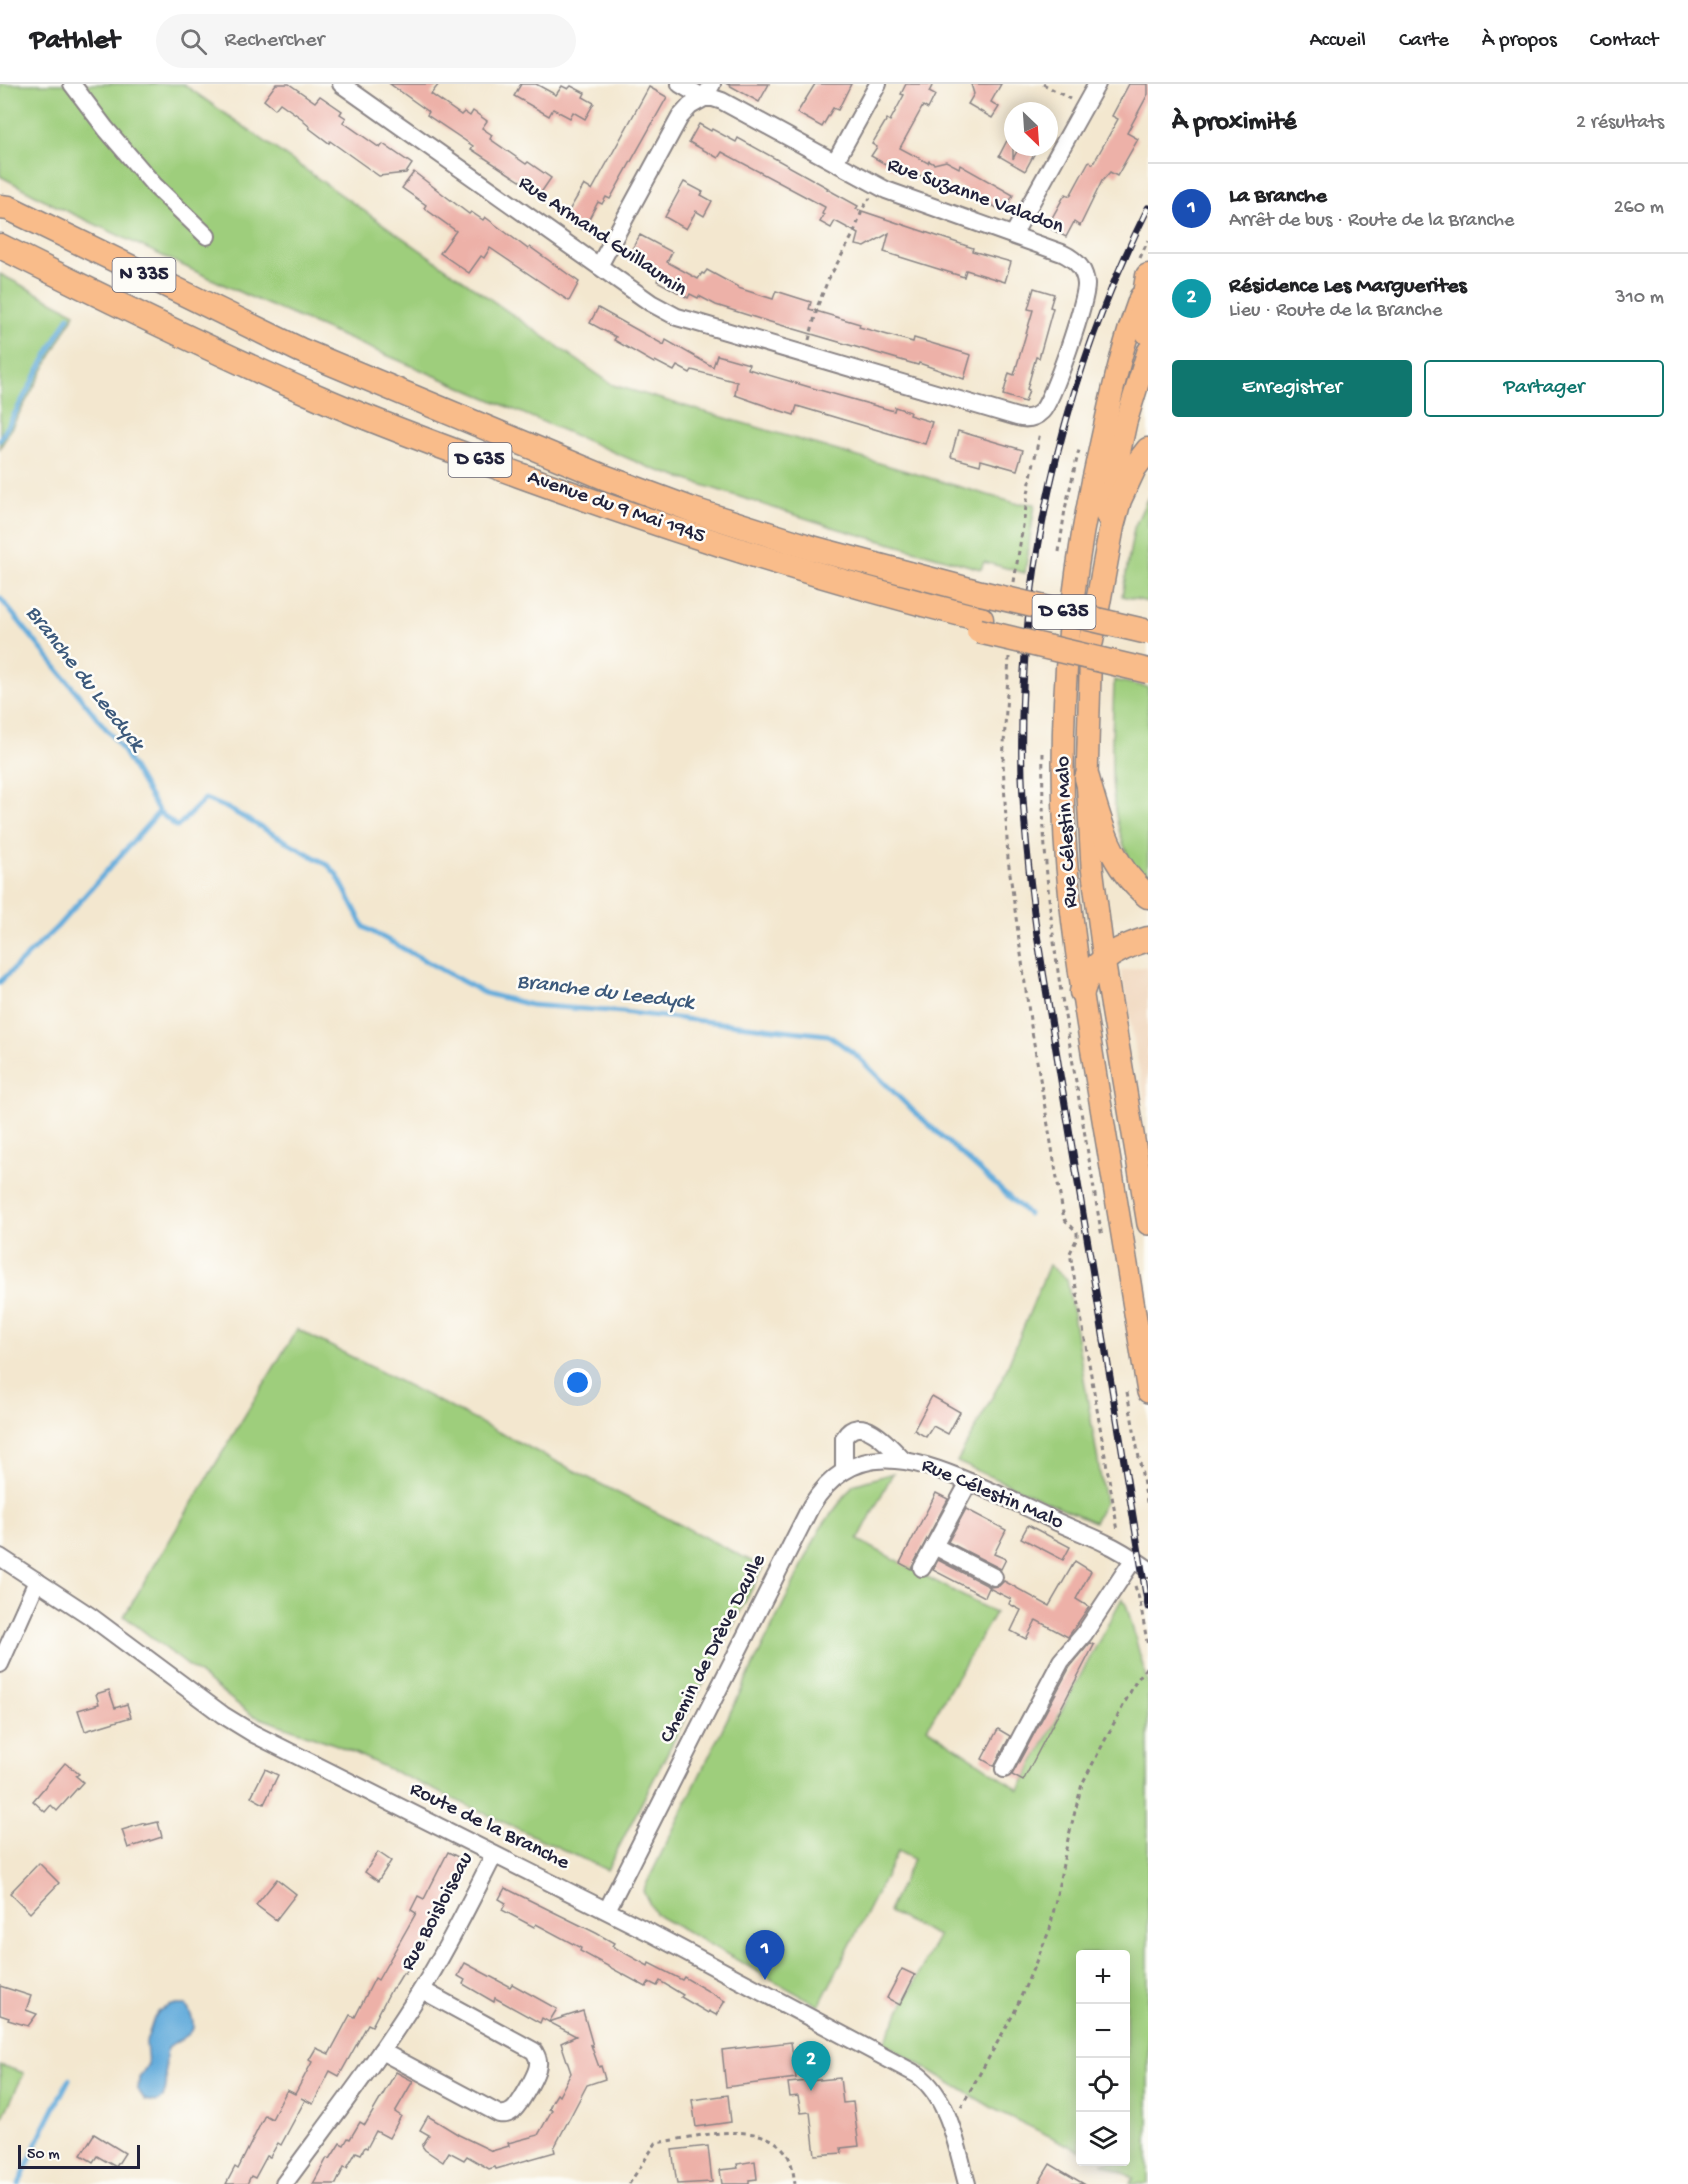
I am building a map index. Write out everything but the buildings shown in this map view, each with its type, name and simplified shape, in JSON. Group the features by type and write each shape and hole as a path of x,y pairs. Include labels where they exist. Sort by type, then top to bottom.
{"highway":[{"name":"N 335","path":"3,205 279,340"},
{"name":"Avenue du 9 Mai 1945","path":"0,246 258,371 382,424 626,513 980,625"},
{"path":"1148,276 1141,318 1148,333"},
{"name":"Avenue du 9 Mai 1945","path":"279,340 386,387 614,481 684,507 873,565 981,587"},
{"path":"1091,641 1117,506 1128,478 1148,450"},
{"path":"981,587 1148,618"},
{"name":"D 635","path":"981,587 1148,632"},
{"path":"980,625 1148,671"},
{"name":"D 635","path":"980,625 1148,657"},
{"path":"1087,778 1101,825 1116,859 1132,882 1148,896"},
{"path":"1082,992 1089,975 1104,960 1118,951 1148,939"}],"main road":[{"name":"Rue Célestin Malo","path":"1148,276 1125,338 1096,463 1080,547 1069,632 1063,730 1064,814 1071,906 1082,992 1148,1392"},
{"name":"Rue Célestin Malo","path":"1148,351 1126,422 1100,551 1091,641 1087,778 1091,859 1104,960 1145,1182 1148,1224"}],"street":[{"path":"72,84 121,148 154,185 207,236"},
{"name":"Rue Armand Guillaumin","path":"341,84 362,90 599,266 651,303 677,316 1017,417 1028,418 1037,415"},
{"name":"Rue Suzanne Valadon","path":"680,84 708,91 713,98 723,101 877,186 1069,256 1083,271 1086,285 1084,299 1051,397 1045,408 1037,415"},
{"path":"835,162 878,84"},
{"path":"1013,235 1097,84"},
{"path":"599,266 680,117 708,91"},
{"path":"844,1470 844,1438 855,1428 875,1434 903,1460"},
{"name":"Rue Célestin Malo","path":"903,1460 925,1464 969,1482 1121,1551 1148,1569"},
{"name":"Chemin de Drève Daulle","path":"606,1910 811,1506 822,1490 844,1470 871,1461 903,1460"},
{"path":"922,1568 969,1482"},
{"name":"Rue Célestin Malo","path":"1079,1533 1148,1581"},
{"path":"934,1546 994,1577"},
{"name":"Route de la Branche","path":"0,1557 102,1624 223,1715 254,1734 606,1910 912,2072 926,2082 935,2094 952,2132 967,2184"},
{"path":"1004,1769 1061,1661 1084,1634 1129,1566"},
{"path":"0,1664 37,1581"},
{"name":"Rue Boisloiseau","path":"284,2184 381,2051 422,1990 456,1932 494,1855"},
{"name":"Rue Boisloiseau","path":"381,2051 499,2114 504,2115 510,2112 518,2104 538,2067 538,2059 534,2051 422,1990"}],"path":[{"path":"1043,84 1084,107"},
{"path":"806,354 818,305 828,280 854,233 863,208 877,186"},
{"path":"1014,590 1030,482 1040,433 1037,415"},
{"path":"1009,649 1003,762 1009,875 1030,1020 1064,1219 1077,1232 1077,1238 1070,1252 1121,1551"},
{"path":"1129,1566 1140,1602 1148,1647"},
{"path":"952,2132 962,2103 1014,2013 1050,1929 1068,1839 1082,1784 1135,1683 1148,1665"},
{"path":"629,2184 656,2143 743,2132 767,2137 783,2147 793,2166 795,2184"}],"shaded area":[{"path":"1148,966 1148,1116 1121,971"}],"green space":[{"path":"0,84 183,84 613,385 1015,503 1035,504 1025,573 984,562 981,569 839,529 653,469 248,296 56,206 0,176"},
{"path":"0,274 75,313 0,448"},
{"path":"1148,497 1148,602 1122,596 1134,528"},
{"path":"1114,680 1148,687 1148,879 1134,867 1124,846 1118,824 1112,776"},
{"path":"1049,1265 1067,1279 1105,1502 1094,1522 957,1462 1003,1377"},
{"path":"297,1329 763,1567 607,1870 337,1745 252,1715 124,1616"},
{"path":"893,1473 858,1540 995,1613 927,1728 1019,1790 1122,1598 1127,1607 1148,1685 1148,2184 1130,2184 1134,2178 1109,2166 1130,2166 1130,1950 1076,1950 1076,2149 996,2110 884,2043 938,1936 888,1912 913,1859 898,1851 819,2006 655,1914 643,1891 820,1529 853,1485"},
{"path":"0,2065 24,2073 0,2123"}],"water":[{"path":"172,2005 186,2005 193,2027 190,2033 168,2049 163,2098 156,2102 145,2100 138,2090 139,2078 148,2064 146,2042 154,2018 159,2011"}],"waterway":[{"name":"Branche du Leedyck","path":"0,440 69,316"},
{"name":"Branche du Leedyck","path":"0,598 120,746 159,812 57,927 0,982"},
{"name":"Branche du Leedyck","path":"159,812 177,827 205,799 227,808 328,865 337,875 364,927 484,993 531,1005 622,1012 828,1035 855,1054 908,1106 1028,1214"},
{"path":"19,2184 69,2079"}],"railway":[{"path":"1148,208 1117,275 1090,344 1068,414 1050,485 1036,557 1027,630 1022,703 1024,817 1037,935 1148,1607"}],"place":[{"name":"La Branche","path":"765,1980"},
{"name":"Résidence Les Marguerites","path":"811,2091"}]}
